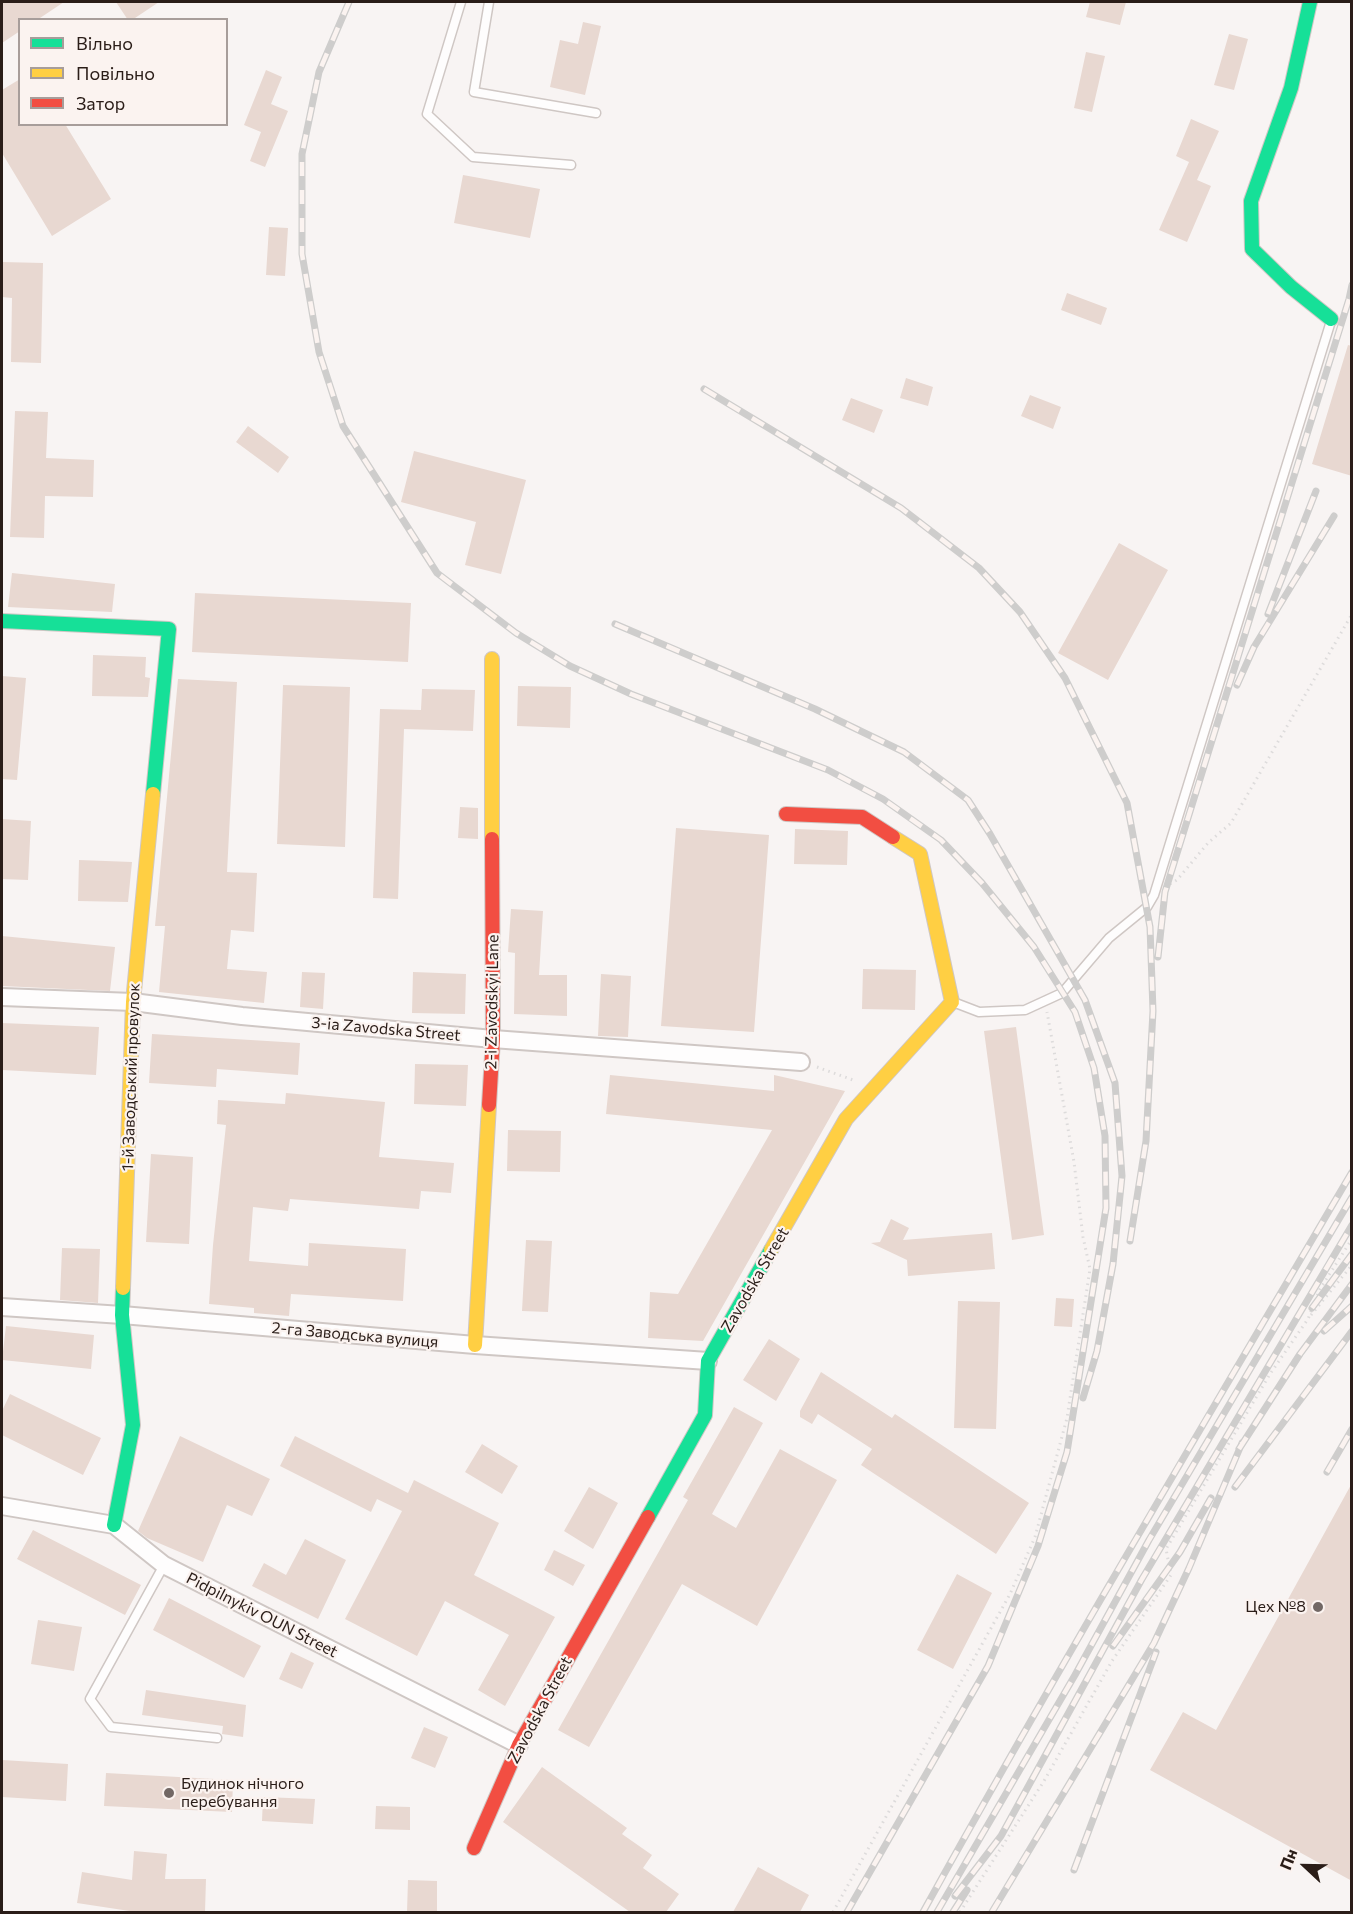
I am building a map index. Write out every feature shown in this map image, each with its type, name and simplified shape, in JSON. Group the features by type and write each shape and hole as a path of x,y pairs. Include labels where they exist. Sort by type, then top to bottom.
{"street":[{"path":"1311,2 1291,88 1251,201 1252,249 1292,287 1331,319"},
{"name":"1-й Заводський провулок","path":"2,621 169,629 133,1002 122,1315 133,1425 114,1525"},
{"name":"2-i Zavodskyi Lane","path":"475,1345 493,1039 492,659"},
{"path":"786,814 862,817 920,854 952,1002"},
{"name":"3-ia Zavodska Street","path":"2,997 133,1002 242,1016 493,1039 801,1062"},
{"name":"Zavodska Street","path":"474,1848 519,1746 705,1415 708,1361 846,1119 952,1002"},
{"name":"2-га Заводська вулиця","path":"2,1307 475,1345 708,1361"},
{"name":"Pidpilnykiv OUN Street","path":"2,1506 114,1525 164,1565 519,1746"}],"lane":[{"path":"461,2 427,114 473,157 571,165"},
{"path":"489,2 474,92 596,113"},
{"path":"952,1002 979,1012 1025,1010 1062,993 1108,938 1147,907 1154,895 1331,319"},
{"path":"164,1565 90,1699 111,1727 217,1738"}],"path":[{"path":"1154,895 1177,880 1208,843 1231,823 1352,614"},
{"path":"833,1912 1010,1594 1035,1537 1067,1418 1090,1269 1083,1237 1074,1162 1045,1001"},
{"path":"801,1062 845,1076 874,1089"},
{"path":"1308,1319 1320,1289 1352,1239"},
{"path":"960,1912 1044,1781 1112,1661 1171,1575 1166,1549 1270,1374 1308,1319 1352,1265"}],"building":[{"path":"2,2 64,2 40,18 18,18 18,32 2,43"},
{"path":"116,2 159,2 135,18 127,18"},
{"path":"1090,2 1126,2 1120,25 1086,17"},
{"path":"583,22 601,26 585,95 550,87 560,40 578,44"},
{"path":"1229,34 1248,39 1234,90 1214,85"},
{"path":"1086,52 1105,56 1092,112 1074,108"},
{"path":"266,70 282,77 271,104 288,111 265,167 250,161 261,132 244,125"},
{"path":"18,80 18,126 66,126 111,199 52,236 2,153 2,90"},
{"path":"1191,119 1219,131 1197,180 1211,186 1187,242 1159,230 1189,162 1176,156"},
{"path":"463,175 540,189 530,238 454,223"},
{"path":"269,227 288,228 285,276 266,275"},
{"path":"2,262 43,263 41,363 11,362 12,298 2,297"},
{"path":"1067,293 1107,308 1101,325 1061,310"},
{"path":"1348,345 1352,346 1352,476 1312,464"},
{"path":"906,378 933,387 928,406 900,398"},
{"path":"1030,395 1061,407 1053,429 1021,416"},
{"path":"851,398 883,410 874,433 842,420"},
{"path":"15,411 48,412 46,458 94,460 93,497 45,496 44,538 10,537"},
{"path":"248,426 289,457 278,473 236,442"},
{"path":"414,451 526,480 501,574 465,565 476,522 401,502"},
{"path":"1119,543 1168,570 1108,680 1058,653"},
{"path":"12,573 115,584 112,612 8,607"},
{"path":"195,593 411,603 408,662 192,652"},
{"path":"93,655 146,657 145,677 150,678 148,697 92,696"},
{"path":"2,676 26,678 17,780 2,779"},
{"path":"178,679 237,682 227,872 257,873 254,932 231,930 227,969 267,972 264,1003 159,992 165,926 155,926"},
{"path":"283,685 350,687 345,847 277,844"},
{"path":"518,686 571,687 570,728 517,726"},
{"path":"422,689 475,690 473,731 404,729 398,899 373,898 380,709 421,710"},
{"path":"460,807 478,808 478,839 458,838"},
{"path":"2,819 31,821 28,880 2,879"},
{"path":"676,828 769,835 754,1032 661,1026"},
{"path":"795,829 848,831 847,865 794,864"},
{"path":"79,860 132,862 128,902 78,901"},
{"path":"511,909 543,911 539,975 567,975 567,1016 514,1014 515,953 508,952"},
{"path":"2,936 115,947 110,991 2,986"},
{"path":"863,969 916,970 915,1010 862,1009"},
{"path":"302,972 325,973 323,1009 300,1007"},
{"path":"413,972 466,974 465,1014 412,1013"},
{"path":"601,974 631,976 628,1037 598,1036"},
{"path":"2,1023 99,1027 96,1075 2,1070"},
{"path":"1016,1027 1044,1235 1012,1240 984,1031"},
{"path":"152,1034 300,1043 298,1075 217,1069 216,1087 149,1083"},
{"path":"415,1064 468,1065 466,1106 414,1104"},
{"path":"610,1075 774,1091 774,1075 845,1091 703,1341 648,1338 650,1292 678,1294 772,1130 606,1114"},
{"path":"286,1093 385,1102 379,1157 454,1163 451,1193 421,1191 419,1209 290,1199 288,1211 253,1207 249,1261 308,1266 309,1243 406,1249 403,1301 291,1294 289,1316 254,1313 254,1308 209,1304 226,1125 217,1124 218,1100 285,1104"},
{"path":"508,1130 561,1131 560,1172 507,1171"},
{"path":"151,1154 193,1157 189,1244 146,1242"},
{"path":"891,1219 909,1228 903,1240 992,1233 995,1269 908,1276 907,1260 871,1243 880,1242"},
{"path":"526,1240 552,1241 548,1312 522,1311"},
{"path":"62,1248 100,1249 98,1303 60,1300"},
{"path":"1056,1298 1074,1299 1072,1327 1054,1326"},
{"path":"958,1301 1000,1302 996,1429 954,1428"},
{"path":"6,1326 94,1335 91,1369 2,1360"},
{"path":"769,1339 800,1359 776,1401 743,1380"},
{"path":"821,1372 892,1418 895,1414 1029,1503 996,1554 861,1465 872,1449 818,1414 812,1424 800,1417 800,1411"},
{"path":"10,1394 101,1438 83,1475 2,1435 2,1411"},
{"path":"734,1407 763,1423 712,1514 736,1528 780,1449 837,1480 757,1626 682,1584 589,1747 558,1730 688,1500 683,1497"},
{"path":"180,1436 270,1479 252,1516 227,1505 203,1562 147,1538 138,1531"},
{"path":"295,1436 408,1493 414,1480 499,1523 474,1575 555,1617 505,1706 478,1690 509,1635 445,1601 417,1656 345,1619 402,1511 377,1499 371,1512 280,1466"},
{"path":"482,1444 518,1466 502,1494 465,1472"},
{"name":"Цех №8","path":"1352,1483 1352,1881 1150,1770 1183,1712 1216,1730"},
{"path":"589,1487 618,1503 593,1549 564,1531"},
{"path":"33,1530 141,1585 125,1615 17,1559"},
{"path":"305,1539 346,1560 318,1619 252,1586 264,1563 286,1575"},
{"path":"554,1550 585,1565 573,1586 544,1570"},
{"path":"957,1574 992,1593 953,1669 917,1650"},
{"path":"169,1598 261,1646 244,1678 153,1630"},
{"path":"38,1620 82,1627 74,1671 31,1664"},
{"path":"291,1652 314,1663 302,1689 279,1679"},
{"path":"146,1690 246,1705 243,1737 222,1734 223,1726 142,1715"},
{"path":"424,1727 448,1737 435,1768 411,1758"},
{"path":"2,1760 68,1764 66,1801 2,1797"},
{"path":"542,1767 627,1828 622,1834 652,1855 643,1868 679,1894 666,1912 630,1912 503,1822"},
{"name":"Будинок нічного перебування","path":"106,1773 233,1780 232,1812 104,1806"},
{"path":"263,1797 315,1799 313,1824 262,1821"},
{"path":"376,1806 410,1807 410,1830 375,1829"},
{"path":"134,1851 167,1854 165,1879 206,1879 205,1912 136,1912 77,1903 82,1872 132,1880"},
{"path":"758,1867 809,1895 800,1912 733,1912"},
{"path":"408,1880 437,1881 437,1912 407,1912"}],"railway":[{"path":"349,2 319,72 302,154 302,254 319,352 343,426 437,573 516,633 570,666 631,694 828,770 883,799 941,840 982,883 1034,947 1075,1012 1094,1068 1105,1136 1106,1208 1067,1452 1038,1546 988,1666 847,1912"},
{"path":"1158,957 1165,892 1352,285"},
{"path":"704,389 901,508 979,568 1020,612 1065,678 1127,803 1150,927 1153,1011 1146,1141 1130,1241"},
{"path":"1268,614 1316,491"},
{"path":"1237,685 1254,647 1334,516"},
{"path":"615,624 815,709 904,752 968,800 990,834 1085,1000 1115,1083 1122,1176 1113,1264 1097,1351 1083,1398"},
{"path":"923,1912 1081,1633 1352,1172"},
{"path":"937,1912 1075,1675 1149,1540 1352,1197"},
{"path":"955,1896 1001,1836 1142,1579 1352,1225"},
{"path":"1312,1308 1352,1254"},
{"path":"1239,1449 1300,1354 1352,1284"},
{"path":"1324,1331 1352,1306"},
{"path":"1235,1487 1352,1331"},
{"path":"1327,1472 1352,1429"},
{"path":"992,1912 1154,1643 1189,1568 1242,1443"},
{"path":"1113,1646 1180,1552 1211,1498"},
{"path":"1074,1870 1156,1652"},
{"path":"953,1912 967,1890"}],"traffic: fast":[{"path":"1310,2 1291,88 1251,201 1252,249 1291,287 1331,319"},
{"path":"2,621 169,629 153,794"},
{"path":"648,1517 705,1415 708,1361 771,1250"},
{"path":"114,1525 133,1425 122,1315 123,1288"}],"traffic: slow":[{"path":"492,659 492,839"},
{"path":"123,1288 133,1002 153,794"},
{"path":"771,1250 846,1119 952,1002 920,854 893,837"},
{"path":"475,1345 489,1105"}],"traffic: jam":[{"path":"786,814 862,817 893,837"},
{"path":"489,1105 493,1039 492,839"},
{"path":"474,1848 519,1745 648,1517"}],"place":[{"name":"Цех №8","path":"1318,1607"},
{"name":"Будинок нічного перебування","path":"169,1793"}]}
